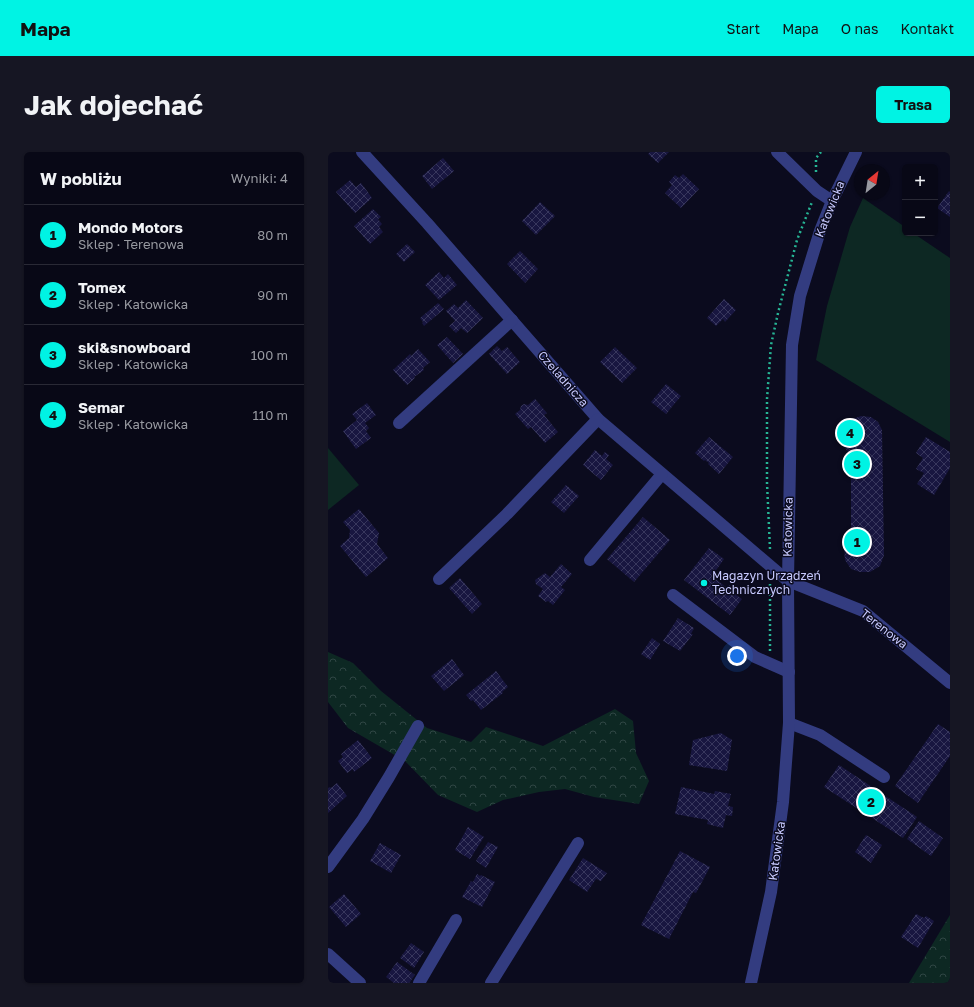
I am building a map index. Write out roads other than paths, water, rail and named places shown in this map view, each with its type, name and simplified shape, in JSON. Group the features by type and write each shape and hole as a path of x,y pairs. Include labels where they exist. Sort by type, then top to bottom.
{"street":[{"name":"Czeladnicza","path":"362,152 427,223 598,419 788,581"},
{"path":"777,152 817,191 832,201"},
{"name":"Katowicka","path":"751,983 771,892 783,802 789,723 788,581 792,345 800,296 820,231 832,201 856,152"},
{"path":"399,423 512,320"},
{"path":"439,579 507,514 598,419"},
{"path":"590,560 662,474"},
{"name":"Terenowa","path":"788,581 863,611 950,683"},
{"path":"673,595 755,657 789,672"},
{"path":"789,723 820,735 884,777"},
{"path":"328,866 363,819 418,726"},
{"path":"492,983 578,843"},
{"path":"419,983 456,920"},
{"path":"328,954 360,983"}],"place":[{"name":"Semar","path":"850,433"},
{"name":"ski&snowboard","path":"857,464"},
{"name":"Mondo Motors","path":"857,542"},
{"name":"Magazyn Urządzeń Technicznych","path":"704,583"},
{"name":"Tomex","path":"871,802"}]}
